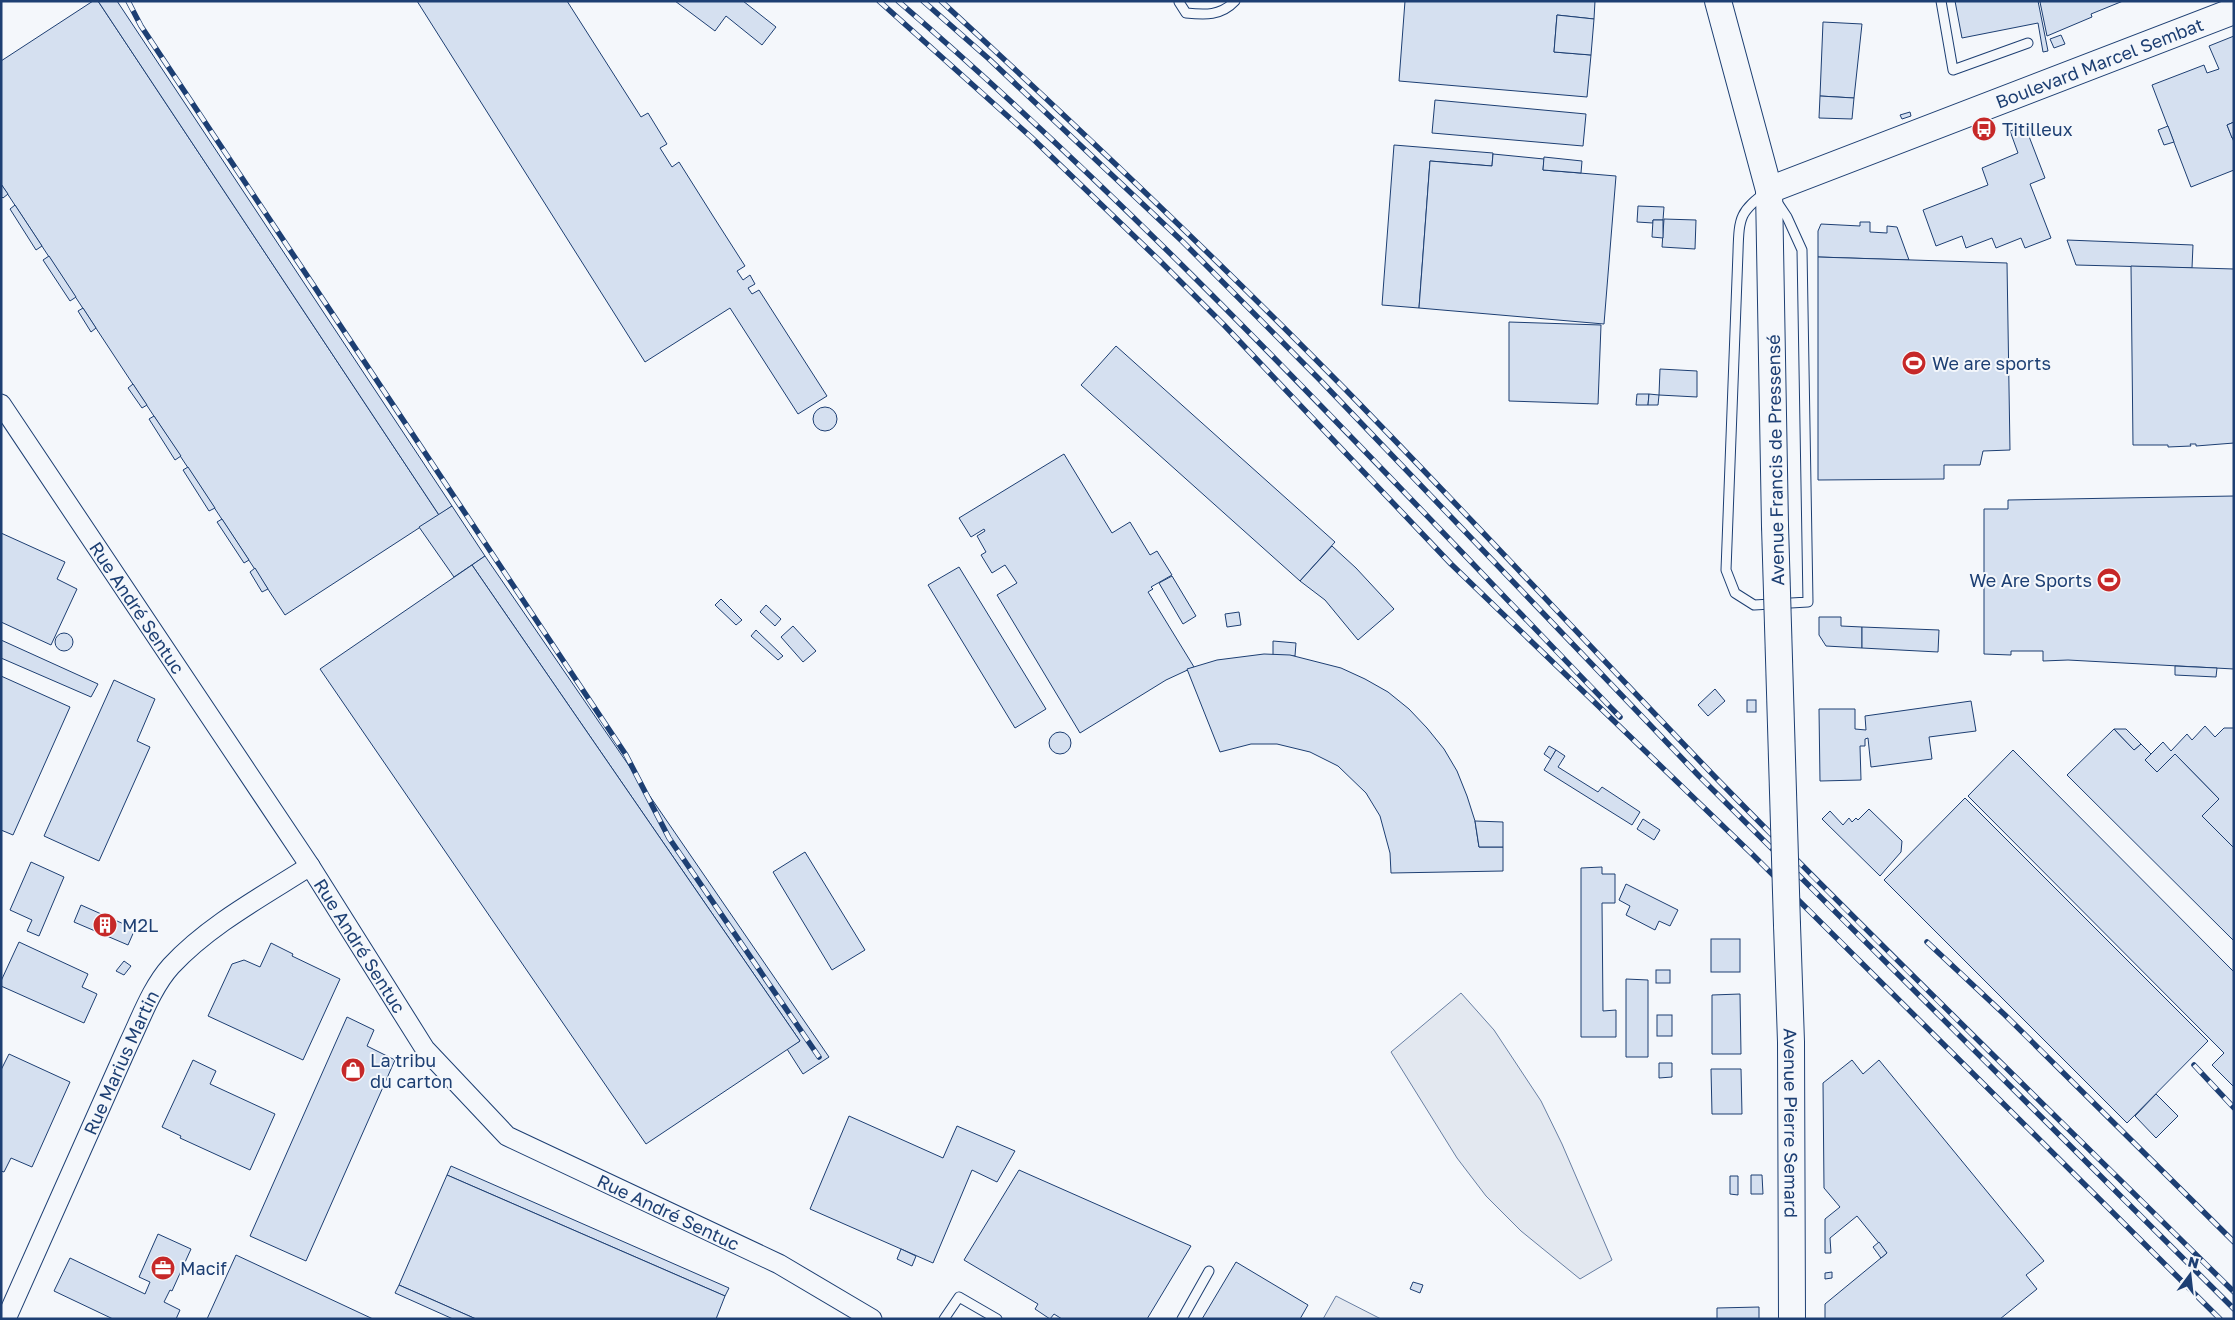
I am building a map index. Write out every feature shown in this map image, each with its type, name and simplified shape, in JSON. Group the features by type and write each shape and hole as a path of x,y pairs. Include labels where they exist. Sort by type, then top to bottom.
{"street":[{"name":"Avenue Francis de Pressensé","path":"1718,1 1770,190 1775,526 1787,925"},
{"name":"Boulevard Marcel Sembat","path":"1770,190 2234,10"},
{"name":"Rue André Sentuc","path":"1,404 310,866 425,1049 507,1136 779,1264 872,1319"},
{"name":"Rue Marius Martin","path":"6,1319 149,1000 170,967 203,936 310,866"},
{"name":"Avenue Pierre Semard","path":"1787,925 1791,1042 1792,1319"}],"lane":[{"path":"1179,2 1186,13 1208,16 1228,10 1235,1"},
{"path":"1941,1 1953,70 2028,43"},
{"path":"1770,190 1788,217 1802,250 1808,602 1754,605 1735,593 1726,570 1739,225 1749,205 1770,190"},
{"path":"1182,1319 1209,1271"},
{"path":"944,1319 959,1297 997,1319"}],"shaded area":[{"path":"1461,993 1494,1030 1541,1101 1562,1144 1612,1260 1580,1279 1521,1231 1486,1196 1457,1158 1391,1052"},
{"path":"1336,1296 1381,1319 1323,1319"}],"building":[{"path":"93,1 98,1 439,515 285,615 1,184 1,61"},
{"path":"98,1 117,1 452,506 439,515"},
{"path":"417,1 567,1 641,117 648,113 667,144 660,148 672,167 679,162 745,266 737,271 743,280 750,275 755,284 748,288 752,294 759,290 827,396 798,414 730,308 645,362"},
{"path":"675,1 743,1 776,27 762,45 726,16 715,31"},
{"path":"1405,1 1595,1 1594,19 1557,15 1554,52 1591,55 1587,97 1399,81"},
{"path":"1955,1 2038,1 2048,51 2043,52 2038,23 1962,38"},
{"path":"2123,1 2091,14 2092,17 2047,36 2040,2"},
{"path":"1557,15 1594,19 1591,55 1554,52"},
{"path":"1823,22 1862,24 1854,98 1820,96"},
{"path":"2061,35 2065,44 2054,48 2050,39"},
{"path":"2234,36 2234,122 2227,125 2234,142 2234,170 2191,187 2152,85 2204,65 2207,73 2219,69 2209,46"},
{"path":"1820,96 1854,98 1852,119 1819,118"},
{"path":"1435,100 1586,114 1583,146 1432,133"},
{"path":"1910,112 1911,116 1902,119 1900,115"},
{"path":"2234,122 2234,138 2232,138 2227,125"},
{"path":"1990,124 1992,128 1983,132 1981,128"},
{"path":"2025,126 2045,178 2030,184 2051,238 2025,248 2021,238 1996,248 1992,238 1966,248 1962,236 1936,246 1923,210 1988,185 1982,168 2018,153 2010,131"},
{"path":"2168,126 2174,142 2164,145 2158,130"},
{"path":"1394,145 1493,153 1492,166 1430,161 1419,308 1382,305"},
{"path":"1493,154 1544,159 1543,170 1616,176 1604,324 1419,308 1430,161 1492,166"},
{"path":"1544,157 1582,161 1581,173 1543,170"},
{"path":"1,184 8,194 3,198 1,196"},
{"path":"15,205 42,246 36,250 10,209"},
{"path":"1638,206 1664,207 1663,220 1653,220 1653,223 1637,222"},
{"path":"1664,219 1696,220 1695,249 1662,247"},
{"path":"1653,220 1663,220 1663,238 1652,237"},
{"path":"1860,222 1870,222 1870,232 1887,233 1887,226 1897,227 1909,260 1818,257 1818,231 1821,224 1860,226"},
{"path":"2067,240 2193,245 2192,268 2076,265"},
{"path":"49,256 76,297 70,301 43,260"},
{"name":"We are sports","path":"1818,257 2007,263 2010,450 1983,451 1980,465 1944,465 1944,479 1818,480"},
{"path":"2131,266 2234,269 2234,443 2196,446 2196,444 2190,444 2191,446 2168,447 2168,445 2133,445"},
{"path":"83,308 96,328 91,332 78,311"},
{"path":"1509,322 1601,325 1598,404 1509,401"},
{"path":"1116,346 1335,542 1300,581 1081,385"},
{"path":"1660,369 1697,371 1697,397 1659,395"},
{"path":"133,384 147,405 142,408 128,388"},
{"path":"1637,394 1649,394 1648,405 1636,405"},
{"path":"1649,394 1659,395 1658,405 1648,405"},
{"path":"825,407 834,410 837,419 834,428 825,431 816,428 813,419 816,410"},
{"path":"154,416 181,456 175,460 149,419"},
{"path":"1064,454 1112,533 1130,522 1150,555 1157,551 1172,575 1151,587 1153,589 1148,592 1194,667 1166,680 1080,733 997,595 1017,583 1005,565 992,573 981,555 986,552 977,536 985,531 984,529 971,537 959,518"},
{"path":"188,467 215,508 209,511 183,470"},
{"name":"We Are Sports","path":"2234,496 2234,669 2068,660 2043,661 2043,651 2011,651 2011,655 1984,654 1984,509 2008,509 2008,500"},
{"path":"452,506 485,556 454,577 419,527"},
{"path":"222,519 249,560 244,563 217,522"},
{"path":"1,533 65,562 57,579 77,589 51,645 1,622"},
{"path":"1332,546 1356,568 1394,609 1358,640 1325,600 1300,581"},
{"path":"485,556 829,1057 803,1074 787,1049 800,1041 472,565"},
{"path":"472,565 800,1041 646,1144 320,669"},
{"path":"959,567 1046,709 1015,728 928,585"},
{"path":"255,568 268,589 262,592 250,572"},
{"path":"1172,576 1196,616 1183,624 1159,583"},
{"path":"721,599 742,620 736,625 715,605"},
{"path":"766,605 781,619 775,626 760,612"},
{"path":"1239,612 1241,625 1227,627 1225,614"},
{"path":"1819,617 1841,617 1841,626 1862,627 1862,648 1826,646 1819,635"},
{"path":"793,626 816,651 803,662 781,637"},
{"path":"1862,627 1939,630 1938,652 1862,648"},
{"path":"756,630 783,656 778,660 751,636"},
{"path":"64,633 70,636 73,642 70,648 64,651 58,648 55,642 58,636"},
{"path":"1,640 98,684 91,697 1,658"},
{"path":"1273,641 1296,643 1295,656 1273,655"},
{"path":"1264,654 1290,655 1341,668 1388,692 1409,709 1444,749 1457,771 1475,821 1479,847 1503,847 1503,871 1391,873 1390,853 1380,816 1366,793 1338,766 1310,752 1277,744 1251,744 1220,752 1187,669 1217,660"},
{"path":"2175,666 2217,668 2216,677 2175,675"},
{"path":"1,676 70,707 13,835 1,830"},
{"path":"114,680 155,699 137,741 150,747 99,861 44,836"},
{"path":"1715,689 1725,701 1708,716 1698,705"},
{"path":"1747,700 1756,700 1756,712 1747,712"},
{"path":"1971,701 1976,731 1929,737 1932,759 1871,767 1868,738 1865,739 1865,746 1860,746 1861,780 1820,781 1819,709 1855,709 1855,729 1866,730 1865,716"},
{"path":"2205,726 2215,737 2224,728 2234,728 2234,848 2202,816 2219,799 2175,754 2157,772 2145,760 2163,742 2171,751 2187,734 2192,740"},
{"path":"2114,729 2134,750 2141,744 2151,754 2145,760 2157,772 2175,754 2219,799 2202,816 2234,848 2234,941 2067,775"},
{"path":"2114,729 2126,729 2141,744 2134,750"},
{"path":"1060,732 1070,739 1071,743 1064,753 1060,754 1050,747 1049,743 1056,733"},
{"path":"1549,746 1556,750 1551,759 1544,754"},
{"path":"1556,750 1565,756 1558,767 1598,792 1602,787 1640,812 1632,825 1544,770"},
{"path":"2013,750 2234,972 2234,1087 2212,1065 2224,1053 1968,796"},
{"path":"1965,798 2208,1041 2127,1123 1884,880"},
{"path":"1869,809 1902,841 1901,852 1880,876 1822,819 1830,811 1843,825 1849,818 1852,822 1856,818 1858,820"},
{"path":"1643,819 1660,830 1654,840 1637,829"},
{"path":"1475,821 1503,822 1503,847 1479,847"},
{"path":"805,852 865,950 832,970 773,872"},
{"path":"31,862 64,877 39,936 27,931 32,920 10,910"},
{"path":"1602,867 1602,874 1615,874 1615,903 1602,903 1603,1011 1616,1010 1616,1037 1581,1037 1581,868"},
{"path":"1626,884 1678,910 1670,926 1659,921 1655,930 1626,915 1630,906 1619,900"},
{"name":"M2L","path":"81,905 135,929 128,945 74,922"},
{"path":"1711,939 1740,939 1740,972 1711,972"},
{"path":"19,942 88,974 82,987 97,994 84,1023 1,986 1,981"},
{"path":"271,943 293,954 292,956 340,979 303,1060 208,1016 232,964 244,960 260,967"},
{"path":"124,961 131,966 124,975 116,971"},
{"path":"1656,970 1670,970 1670,983 1656,983"},
{"path":"1626,979 1648,980 1648,1057 1626,1057"},
{"path":"1740,994 1741,1054 1712,1054 1712,995"},
{"path":"1657,1015 1672,1015 1672,1036 1657,1036"},
{"path":"347,1017 374,1030 367,1046 395,1060 306,1261 250,1236"},
{"path":"9,1054 70,1082 32,1167 11,1158 4,1172 1,1171 1,1070"},
{"path":"193,1060 216,1071 210,1084 275,1114 250,1170 180,1138 181,1136 162,1127"},
{"path":"1852,1060 1863,1074 1879,1060 2044,1261 2026,1275 2037,1289 2000,1319 1825,1319 1825,1304 1887,1253 1857,1216 1830,1238 1831,1253 1825,1253 1825,1219 1840,1207 1824,1188 1823,1083"},
{"path":"1659,1063 1672,1063 1672,1077 1659,1078"},
{"path":"1711,1069 1741,1069 1742,1114 1712,1114"},
{"path":"2156,1094 2178,1116 2156,1138 2135,1116"},
{"path":"849,1116 943,1158 957,1126 1015,1151 997,1182 972,1170 933,1263 810,1209"},
{"path":"451,1166 729,1288 725,1296 447,1175"},
{"path":"1019,1170 1191,1246 1147,1319 1062,1319 1054,1314 1050,1319 1035,1309 1038,1304 964,1260"},
{"path":"447,1175 725,1296 716,1319 476,1319 399,1285"},
{"path":"1751,1175 1762,1175 1763,1194 1751,1194"},
{"path":"1730,1176 1738,1176 1738,1195 1730,1194"},
{"name":"Macif","path":"158,1234 191,1249 172,1291 170,1290 164,1302 180,1310 176,1319 113,1319 54,1291 70,1258 145,1294 150,1282 139,1277"},
{"path":"1879,1242 1887,1253 1881,1258 1873,1247"},
{"path":"901,1249 916,1256 912,1266 897,1259"},
{"path":"236,1255 373,1319 207,1319"},
{"path":"1236,1262 1308,1305 1300,1319 1202,1319"},
{"path":"1832,1272 1832,1278 1825,1279 1825,1273"},
{"path":"1413,1282 1423,1285 1420,1293 1410,1289"},
{"path":"399,1285 476,1319 453,1319 395,1293"},
{"path":"1759,1307 1759,1319 1717,1319 1717,1308"}],"railway":[{"path":"128,1 141,26 626,755 669,838 819,1057"},
{"path":"879,1 1031,137 1160,261 1224,325 1451,564 1752,854 2220,1319"},
{"path":"898,1 993,85 1177,260 1356,441 1620,717"},
{"path":"923,1 989,59 1183,242 1319,379 1699,776 2234,1309"},
{"path":"941,1 1146,193 1296,339 1486,535 1719,781 1911,974 2234,1292"},
{"path":"1927,942 2005,1015 2234,1242"},
{"path":"2194,1065 2234,1108"}],"place":[{"name":"Titilleux","path":"1984,129"},
{"name":"We are sports","path":"1914,363"},
{"name":"We Are Sports","path":"2109,580"},
{"name":"M2L","path":"105,925"},
{"name":"La tribu du carton","path":"353,1070"},
{"name":"Macif","path":"163,1268"}]}
